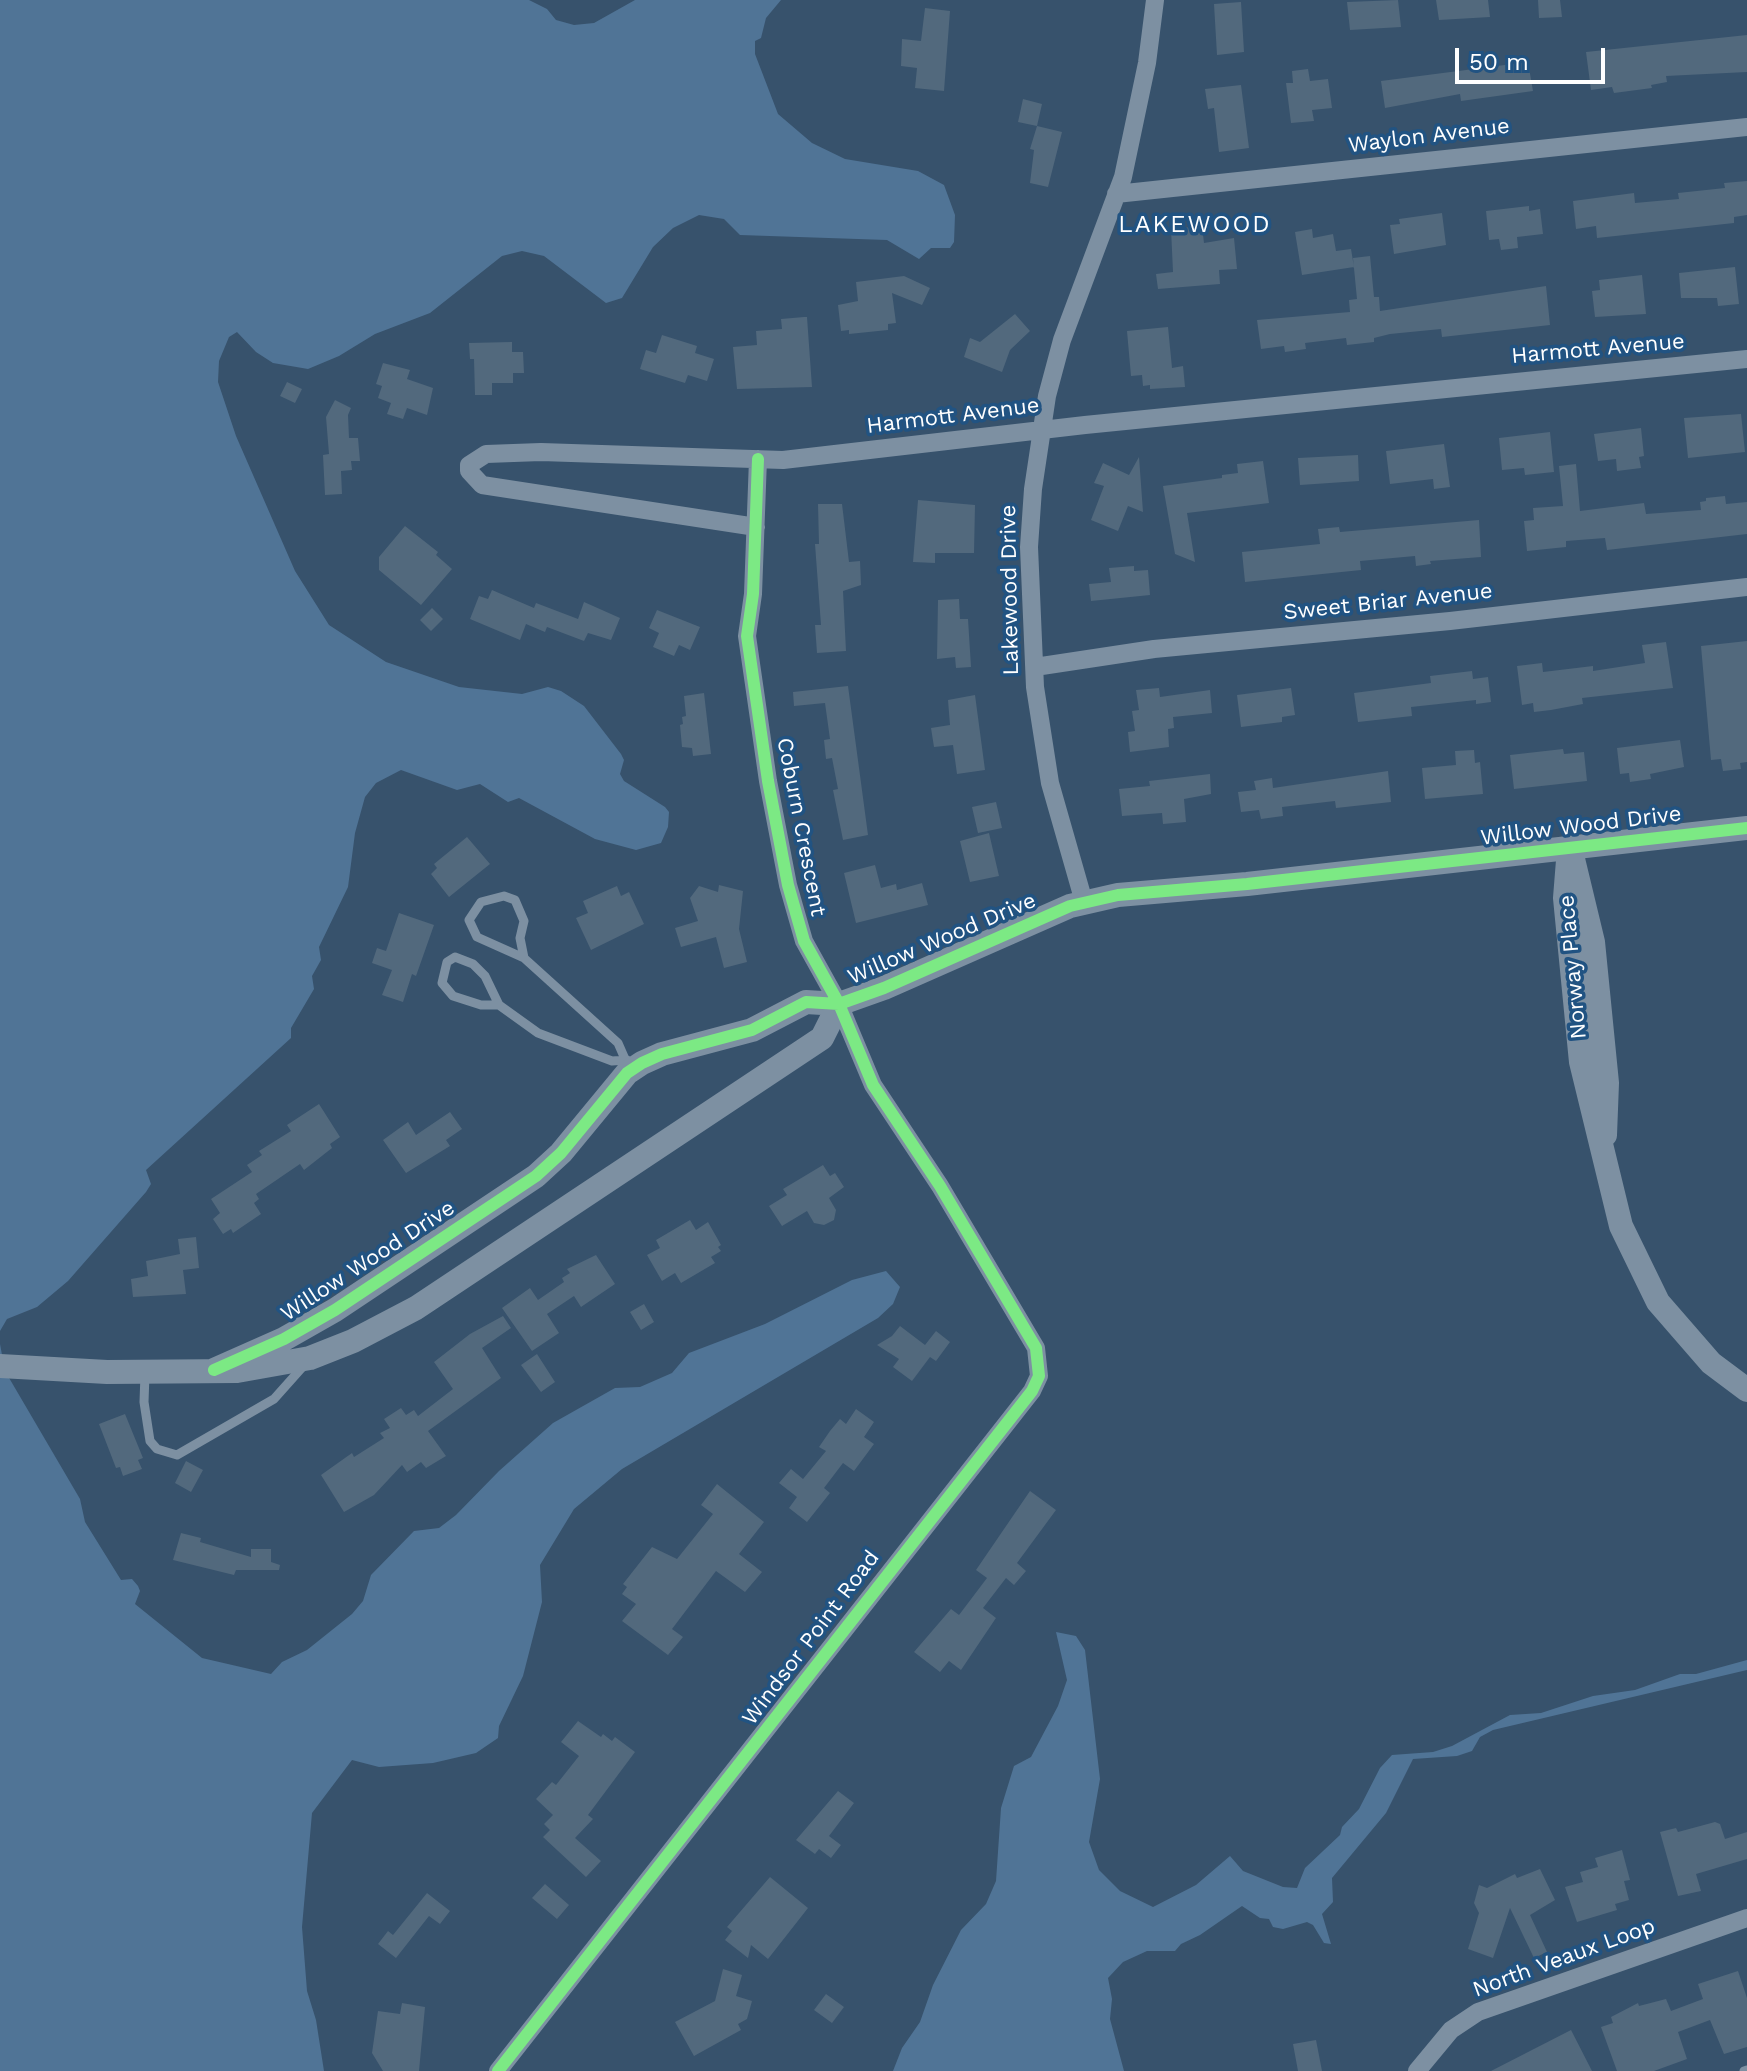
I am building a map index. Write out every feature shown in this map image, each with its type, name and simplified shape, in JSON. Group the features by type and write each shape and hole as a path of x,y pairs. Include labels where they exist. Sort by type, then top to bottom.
{"street":[{"name":"Lakewood Drive","path":"1084,902 1050,783 1035,667 1029,547 1041,430 1062,340 1116,194 1142,88 1155,0"},
{"name":"Waylon Avenue","path":"1116,194 1747,127"},
{"name":"Harmott Avenue","path":"756,527 482,485 469,471 473,459 486,454 758,459 1747,359"},
{"name":"Coburn Crescent","path":"758,459 747,636 768,781 788,885 804,941 839,1004 873,1085 955,1211"},
{"name":"Sweet Briar Avenue","path":"1035,667 1128,652 1450,621 1747,587"},
{"name":"Willow Wood Drive","path":"214,1370 284,1339 335,1310 536,1176 561,1153 627,1073 633,1061 752,1030 806,1002 839,1004 1084,902 1118,895 1247,884 1747,828"},
{"name":"Norway Place","path":"1569,848 1593,942 1607,1083 1604,1161 1621,1226 1658,1302 1711,1363 1747,1390"},
{"name":"Willow Wood Drive","path":"0,1366 145,1371 273,1367 310,1358 353,1341 416,1308 822,1038 839,1004"},
{"name":"Windsor Point Road","path":"498,2071 1032,1391 1039,1376 1036,1348 955,1211"},
{"name":"North Veaux Loop","path":"1417,2071 1451,2030 1478,2012 1747,1918"}],"lane":[{"path":"524,958 520,938 524,921 515,900 491,897 481,902 469,920 477,937 524,958 618,1043 633,1061"},
{"path":"499,1005 481,1005 453,996 441,977 447,962 455,957 473,964 485,976 499,1005 538,1033 612,1061 633,1061"},
{"path":"145,1371 144,1402 150,1441 157,1449 177,1455 274,1399 310,1358"}],"water":[{"path":"0,0 529,0 547,9 556,20 574,25 594,23 635,0 781,0 766,18 761,38 755,41 755,54 778,114 812,143 845,159 918,171 944,185 955,215 954,242 950,248 931,248 919,259 887,240 740,235 724,219 699,215 673,228 653,247 622,298 606,303 544,256 522,251 502,256 430,313 375,334 339,356 308,369 273,363 256,352 237,332 229,337 219,361 218,382 236,436 295,571 329,625 386,662 459,687 522,694 548,687 561,691 584,706 621,754 624,760 620,774 624,781 669,812 668,827 661,843 636,850 595,839 519,798 508,802 480,784 457,790 401,770 376,783 365,797 355,833 348,887 319,947 321,960 312,976 314,989 291,1028 291,1038 146,1170 151,1184 146,1192 68,1281 37,1307 7,1319 0,1331"},
{"path":"886,1271 900,1287 893,1304 878,1318 622,1469 574,1509 540,1565 542,1602 523,1676 499,1726 498,1738 476,1753 433,1763 379,1767 352,1760 312,1813 302,1927 307,1991 316,2020 324,2071 0,2071 0,1344 5,1371 80,1499 85,1522 121,1580 132,1579 138,1586 140,1591 135,1604 202,1658 271,1674 282,1662 307,1650 352,1614 363,1601 371,1575 414,1531 439,1528 456,1515 553,1423 615,1388 640,1387 672,1373 689,1353 765,1324 852,1280"},
{"path":"1056,1632 1076,1636 1085,1650 1100,1779 1089,1842 1099,1870 1120,1891 1153,1907 1196,1885 1230,1856 1243,1871 1283,1887 1297,1888 1305,1868 1340,1835 1342,1827 1359,1809 1380,1768 1392,1755 1433,1752 1452,1746 1510,1715 1541,1713 1593,1696 1635,1690 1680,1674 1696,1674 1747,1660 1747,1670 1493,1730 1480,1737 1472,1751 1457,1756 1413,1759 1386,1813 1332,1878 1333,1902 1322,1914 1331,1944 1324,1943 1313,1925 1307,1922 1283,1929 1273,1927 1269,1919 1260,1918 1242,1906 1200,1935 1181,1944 1175,1951 1147,1951 1123,1962 1108,1978 1112,1999 1110,2019 1124,2071 893,2071 902,2048 920,2022 933,1985 961,1930 986,1904 996,1881 1001,1808 1014,1766 1031,1757 1058,1706 1067,1680"}],"building":[{"path":"1398,0 1401,27 1350,30 1347,2"},
{"path":"1436,0 1488,0 1490,17 1439,20"},
{"path":"1538,0 1560,0 1562,17 1539,18"},
{"path":"1241,2 1244,52 1217,55 1214,4"},
{"path":"925,8 950,11 944,91 915,88 917,68 901,66 902,39 921,41"},
{"path":"1747,35 1747,72 1666,76 1667,82 1651,85 1652,88 1614,93 1612,87 1591,90 1586,52"},
{"path":"1528,62 1533,91 1461,101 1460,94 1385,108 1381,81"},
{"path":"1308,69 1310,81 1328,79 1332,108 1312,110 1314,121 1291,123 1286,83 1293,83 1292,71"},
{"path":"1241,85 1249,148 1219,152 1214,108 1208,109 1205,89"},
{"path":"1023,99 1042,104 1037,126 1018,122"},
{"path":"1037,126 1062,132 1048,187 1030,183 1034,150 1030,149"},
{"path":"1747,181 1747,215 1734,217 1734,223 1597,238 1596,226 1576,229 1573,201 1634,193 1635,203 1679,199 1678,193 1725,188 1724,183"},
{"path":"1529,206 1529,211 1540,209 1543,234 1517,237 1518,248 1501,250 1499,239 1489,240 1486,211"},
{"path":"1442,213 1446,245 1394,254 1390,225 1400,224 1399,219"},
{"path":"1202,226 1204,243 1234,238 1237,269 1219,270 1220,284 1158,289 1156,274 1173,272 1171,229"},
{"path":"1312,229 1313,238 1333,234 1336,251 1351,249 1354,267 1302,275 1295,232"},
{"path":"1370,256 1374,297 1379,297 1380,311 1546,286 1550,325 1442,337 1441,329 1390,334 1374,338 1374,342 1347,345 1346,338 1305,343 1306,349 1285,352 1284,346 1261,349 1257,320 1350,312 1349,300 1357,299 1353,258"},
{"path":"1735,267 1739,304 1718,306 1717,298 1681,298 1679,273"},
{"path":"1642,275 1646,314 1595,317 1592,291 1600,290 1599,280"},
{"path":"904,276 930,288 922,305 892,293 896,323 888,324 888,330 849,334 849,330 841,331 838,305 858,301 856,282"},
{"path":"1015,314 1030,331 1010,350 1002,372 964,357 970,338 980,342"},
{"path":"807,317 812,387 737,389 733,347 757,345 756,331 782,329 781,319"},
{"path":"1168,327 1172,368 1183,366 1185,387 1150,389 1150,385 1143,386 1142,375 1131,376 1127,331"},
{"path":"662,335 697,346 695,353 714,359 707,381 688,375 685,383 640,369 646,350 656,353"},
{"path":"512,342 512,352 523,352 524,373 513,373 513,383 492,383 492,395 475,395 474,359 470,359 469,343"},
{"path":"383,363 410,370 407,379 433,388 427,415 407,408 403,419 387,414 391,403 378,398 382,386 376,384"},
{"path":"287,382 302,389 295,403 280,396"},
{"path":"335,400 351,408 348,415 349,438 358,438 360,461 351,461 352,470 341,471 342,494 325,495 323,455 329,454 326,417"},
{"path":"1741,414 1745,452 1688,458 1684,418"},
{"path":"1641,428 1644,456 1639,457 1641,468 1617,471 1616,459 1598,461 1594,434"},
{"path":"1550,432 1554,472 1525,475 1524,468 1502,470 1499,438"},
{"path":"1444,444 1450,487 1434,489 1433,479 1390,484 1386,451"},
{"path":"1358,455 1359,481 1300,485 1298,458"},
{"path":"1139,457 1143,512 1128,506 1118,531 1091,520 1104,486 1094,483 1103,463 1129,475"},
{"path":"1263,461 1269,503 1187,513 1195,562 1175,554 1163,486 1222,478 1222,475 1238,473 1237,464"},
{"path":"1576,464 1580,511 1644,503 1646,514 1701,510 1700,502 1706,501 1706,498 1725,496 1726,504 1747,502 1747,534 1607,550 1605,538 1566,541 1566,547 1527,551 1524,521 1534,520 1533,508 1563,506 1559,466"},
{"path":"918,500 975,505 974,553 935,553 935,563 913,562"},
{"path":"818,504 842,504 849,562 860,561 861,585 843,591 846,651 817,653 815,625 821,625 815,544 819,544"},
{"path":"1479,520 1481,557 1430,561 1431,564 1416,566 1415,556 1360,561 1361,570 1245,582 1242,552 1320,544 1318,529 1339,527 1340,532"},
{"path":"405,526 438,552 436,555 452,569 421,605 379,570 379,557"},
{"path":"1134,566 1134,571 1148,570 1150,595 1091,601 1089,584 1111,582 1109,568"},
{"path":"492,590 534,608 536,603 578,619 584,602 620,618 611,640 588,633 584,641 547,627 545,632 526,624 520,640 470,619 479,596 488,599"},
{"path":"959,599 960,619 968,619 971,667 956,668 955,657 937,659 938,600"},
{"path":"432,608 443,619 431,631 420,620"},
{"path":"657,610 700,627 690,650 679,645 674,656 653,647 659,633 649,628"},
{"path":"1747,641 1747,762 1740,763 1741,769 1723,771 1721,759 1711,760 1701,646"},
{"path":"1666,642 1673,688 1582,698 1583,704 1534,712 1533,703 1522,705 1517,666 1542,663 1543,672 1593,666 1593,671 1645,663 1642,645"},
{"path":"1472,671 1473,679 1488,677 1491,702 1476,704 1476,700 1411,707 1412,716 1358,722 1354,693 1431,683 1430,676"},
{"path":"848,686 868,835 843,840 833,790 838,789 832,758 826,759 824,740 830,739 825,703 794,706 793,692"},
{"path":"1159,688 1160,697 1210,690 1212,713 1173,717 1174,728 1168,729 1169,747 1130,752 1128,732 1135,731 1132,711 1139,710 1136,690"},
{"path":"1291,688 1295,715 1282,717 1282,722 1241,727 1237,695"},
{"path":"704,693 711,754 693,756 692,748 682,747 680,725 683,724 682,717 686,716 684,696"},
{"path":"975,695 985,770 957,774 953,745 934,747 931,728 950,725 948,700"},
{"path":"1680,740 1684,767 1650,774 1651,779 1630,782 1629,773 1620,774 1617,748"},
{"path":"1563,749 1564,754 1584,752 1587,781 1514,789 1510,755"},
{"path":"1474,750 1475,763 1480,762 1483,794 1425,799 1422,768 1456,765 1455,751"},
{"path":"1388,771 1391,802 1336,808 1335,801 1282,807 1283,816 1261,819 1259,810 1241,812 1238,792 1256,790 1254,781 1272,778 1273,788"},
{"path":"1210,774 1211,794 1184,799 1186,822 1163,824 1162,813 1122,816 1119,789 1150,786 1149,781"},
{"path":"996,802 1002,828 978,833 972,807"},
{"path":"989,833 999,876 970,882 960,841"},
{"path":"467,837 490,864 449,897 431,874 437,868 434,864"},
{"path":"875,865 881,888 896,884 897,890 922,883 928,905 856,923 844,873"},
{"path":"719,885 743,891 739,929 747,962 724,968 716,937 681,947 675,928 698,921 690,898 699,886 718,892"},
{"path":"617,886 621,896 629,892 644,924 591,950 576,918 588,913 583,901"},
{"path":"399,913 434,925 403,1002 382,995 392,970 372,963 377,948 386,951"},
{"path":"319,1104 340,1137 330,1144 332,1148 304,1170 300,1164 256,1194 259,1199 254,1203 261,1214 233,1233 231,1229 223,1234 213,1219 220,1213 211,1199 252,1172 247,1165 262,1155 259,1151 291,1131 287,1125"},
{"path":"450,1112 462,1129 446,1140 450,1146 406,1173 383,1140 408,1122 416,1135"},
{"path":"823,1165 830,1176 835,1173 844,1187 829,1198 836,1210 834,1220 824,1225 814,1223 807,1211 782,1226 769,1206 787,1195 783,1189"},
{"path":"690,1220 696,1230 708,1222 721,1245 718,1247 721,1251 711,1257 715,1263 681,1283 675,1273 662,1281 647,1255 660,1248 656,1240"},
{"path":"196,1237 199,1268 183,1270 186,1294 133,1297 131,1279 148,1276 146,1261 180,1254 178,1239"},
{"path":"596,1255 615,1284 581,1307 574,1296 547,1314 559,1333 532,1351 502,1308 530,1288 538,1300 564,1282 562,1278 570,1273 567,1269"},
{"path":"644,1304 654,1322 641,1330 630,1312"},
{"path":"503,1316 511,1328 482,1348 501,1378 428,1431 446,1456 426,1468 421,1462 407,1472 402,1465 374,1495 344,1512 321,1475 352,1453 354,1457 384,1438 380,1433 390,1428 384,1419 401,1408 406,1415 414,1410 418,1416 453,1389 434,1362 470,1334"},
{"path":"900,1326 925,1345 936,1331 950,1342 936,1361 930,1357 912,1381 893,1367 899,1359 877,1345 892,1336"},
{"path":"537,1354 555,1382 541,1392 521,1365"},
{"path":"856,1409 874,1422 864,1437 874,1444 854,1471 843,1463 824,1488 830,1493 807,1522 789,1508 797,1497 779,1483 791,1469 803,1479 826,1451 819,1447 830,1431 840,1419 846,1424"},
{"path":"125,1414 143,1458 138,1460 142,1469 123,1476 120,1467 116,1468 99,1424"},
{"path":"186,1461 203,1470 191,1492 175,1483"},
{"path":"717,1484 764,1522 739,1554 762,1572 745,1592 716,1571 672,1629 683,1637 668,1655 622,1621 636,1604 622,1594 627,1587 623,1584 652,1547 677,1559 713,1514 701,1505"},
{"path":"1030,1491 1056,1510 1017,1563 1026,1571 1014,1585 1006,1578 983,1608 996,1618 961,1670 949,1661 940,1672 914,1652 951,1609 959,1615 987,1578 976,1570"},
{"path":"181,1533 251,1557 251,1549 271,1549 271,1562 280,1565 279,1570 236,1570 234,1575 173,1560"},
{"path":"578,1721 601,1737 603,1734 612,1741 615,1737 635,1752 588,1815 593,1819 575,1838 601,1861 586,1877 543,1837 550,1830 544,1824 553,1815 536,1799 552,1782 556,1785 579,1756 561,1742"},
{"path":"838,1791 854,1803 829,1836 841,1845 831,1858 819,1849 815,1854 796,1840"},
{"path":"1715,1822 1720,1824 1725,1839 1747,1832 1747,1859 1696,1874 1701,1891 1678,1896 1660,1832 1676,1828 1678,1832"},
{"path":"1622,1850 1630,1880 1624,1881 1629,1900 1615,1904 1617,1910 1577,1922 1565,1887 1583,1882 1580,1872 1598,1867 1595,1858"},
{"path":"1540,1869 1555,1900 1530,1915 1547,1952 1534,1958 1510,1908 1493,1958 1468,1949 1479,1913 1474,1903 1479,1885 1487,1888 1515,1874 1517,1878"},
{"path":"770,1877 808,1908 768,1959 751,1945 748,1958 725,1940 732,1931 727,1927"},
{"path":"545,1884 569,1905 557,1919 532,1898"},
{"path":"427,1893 450,1911 440,1924 429,1916 396,1958 378,1944 388,1931 393,1935"},
{"path":"723,1969 742,1975 736,1996 752,2001 747,2019 738,2024 741,2030 694,2056 675,2022 715,2001"},
{"path":"1738,1971 1747,1998 1747,2047 1724,2054 1710,2020 1678,2032 1687,2059 1654,2071 1617,2071 1601,2027 1613,2023 1611,2017 1638,2003 1639,2006 1666,1999 1671,2011 1703,1999 1698,1984"},
{"path":"826,1994 844,2007 832,2023 814,2010"},
{"path":"402,2003 425,2007 419,2071 383,2071 372,2053 378,2011 400,2014"},
{"path":"1571,2030 1592,2071 1491,2071"},
{"path":"1316,2040 1322,2071 1298,2071 1293,2044"}],"cycle path":[{"path":"498,2071 1032,1391 1039,1376 1036,1348 940,1186 873,1085 839,1004 804,941 788,885 768,781 747,636 753,594 758,459"},
{"path":"214,1370 284,1339 335,1310 536,1176 561,1153 627,1073 642,1063 662,1054 752,1030 806,1002 839,1004 884,988 1070,906 1118,895 1247,884 1747,828"}],"district":[{"name":"LAKEWOOD","path":"1195,225"}]}
